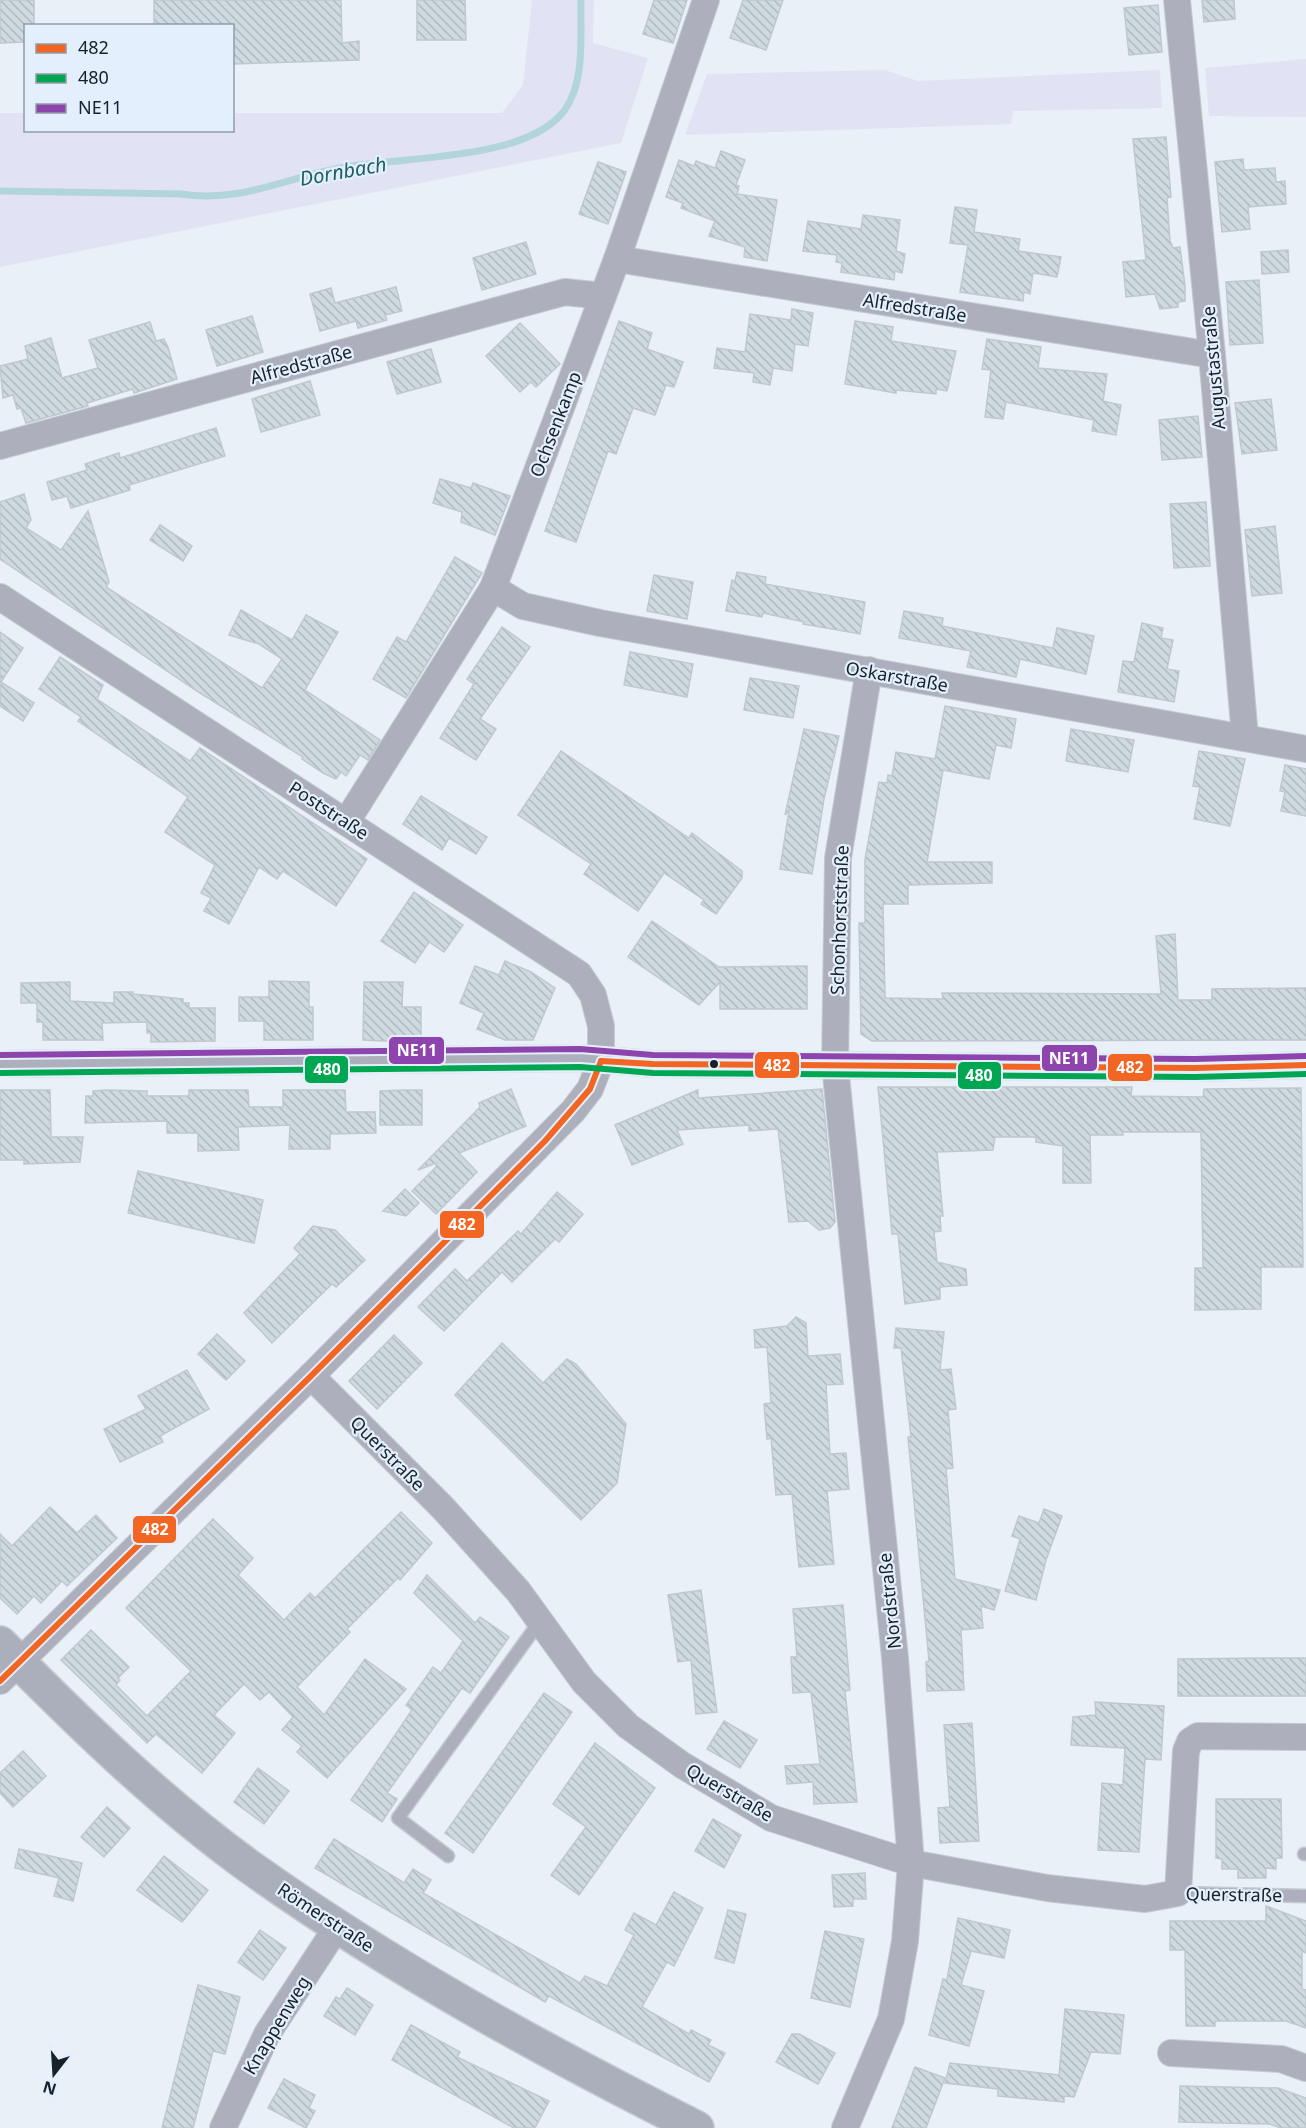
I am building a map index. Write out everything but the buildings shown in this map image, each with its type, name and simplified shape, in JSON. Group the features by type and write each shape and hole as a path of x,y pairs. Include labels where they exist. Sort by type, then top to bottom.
{"main road":[{"name":"Römerstraße","path":"6,1662 66,1711 195,1824 249,1866 337,1927 452,1996 697,2128"}],"street":[{"name":"Ochsenkamp","path":"347,821 493,588 617,260 706,0"},
{"name":"Augustastraße","path":"1177,0 1212,355 1245,737"},
{"name":"Alfredstraße","path":"617,260 1212,355"},
{"name":"Alfredstraße","path":"0,446 565,292 603,296"},
{"name":"Oskarstraße","path":"493,588 523,606 600,623 1306,748"},
{"name":"Poststraße","path":"0,597 579,974 592,995 601,1026 601,1061"},
{"name":"Schonhorststraße","path":"835,1065 838,858 868,670"},
{"path":"0,1064 564,1058 601,1061 835,1065 1183,1068 1306,1065"},
{"path":"6,1662 311,1376 573,1111 590,1089 601,1061"},
{"name":"Nordstraße","path":"835,1065 895,1658 911,1863 905,1941 891,2019 846,2128"},
{"name":"Querstraße","path":"311,1376 443,1508 518,1591 584,1682 628,1726 682,1765 771,1818 911,1863 1047,1888 1145,1899 1178,1893"},
{"path":"1178,1893 1186,1750 1190,1741 1198,1736 1306,1737"},
{"name":"Knappenweg","path":"223,2128 267,2034 337,1927"},
{"path":"1171,2053 1281,2059 1306,2068"}],"lane":[{"path":"447,1856 398,1818 540,1621"},
{"name":"Querstraße","path":"1178,1893 1306,1896"}],"shaded area":[{"path":"532,0 594,0 593,43 648,58 621,143 0,267 0,113 24,113 24,132 234,132 234,113 502,113 523,85"},
{"path":"1306,59 1306,117 1209,116 1205,68"},
{"path":"885,70 918,81 1160,70 1162,108 1013,111 1011,124 685,135 707,74"}],"waterway":[{"name":"Dornbach","path":"0,191 223,195 242,193 340,168 460,154 521,140 546,128 564,111 571,99 579,72 581,0"}],"transit line":[{"name":"NE11","path":"0,1055 580,1049 653,1055 1195,1059 1306,1056"},
{"name":"482","path":"601,1061 653,1064 1195,1068 1306,1065"},
{"name":"482","path":"0,1681 311,1376 545,1141 590,1089 601,1061"},
{"name":"480","path":"0,1073 580,1067 653,1073 1195,1077 1306,1074"}]}
